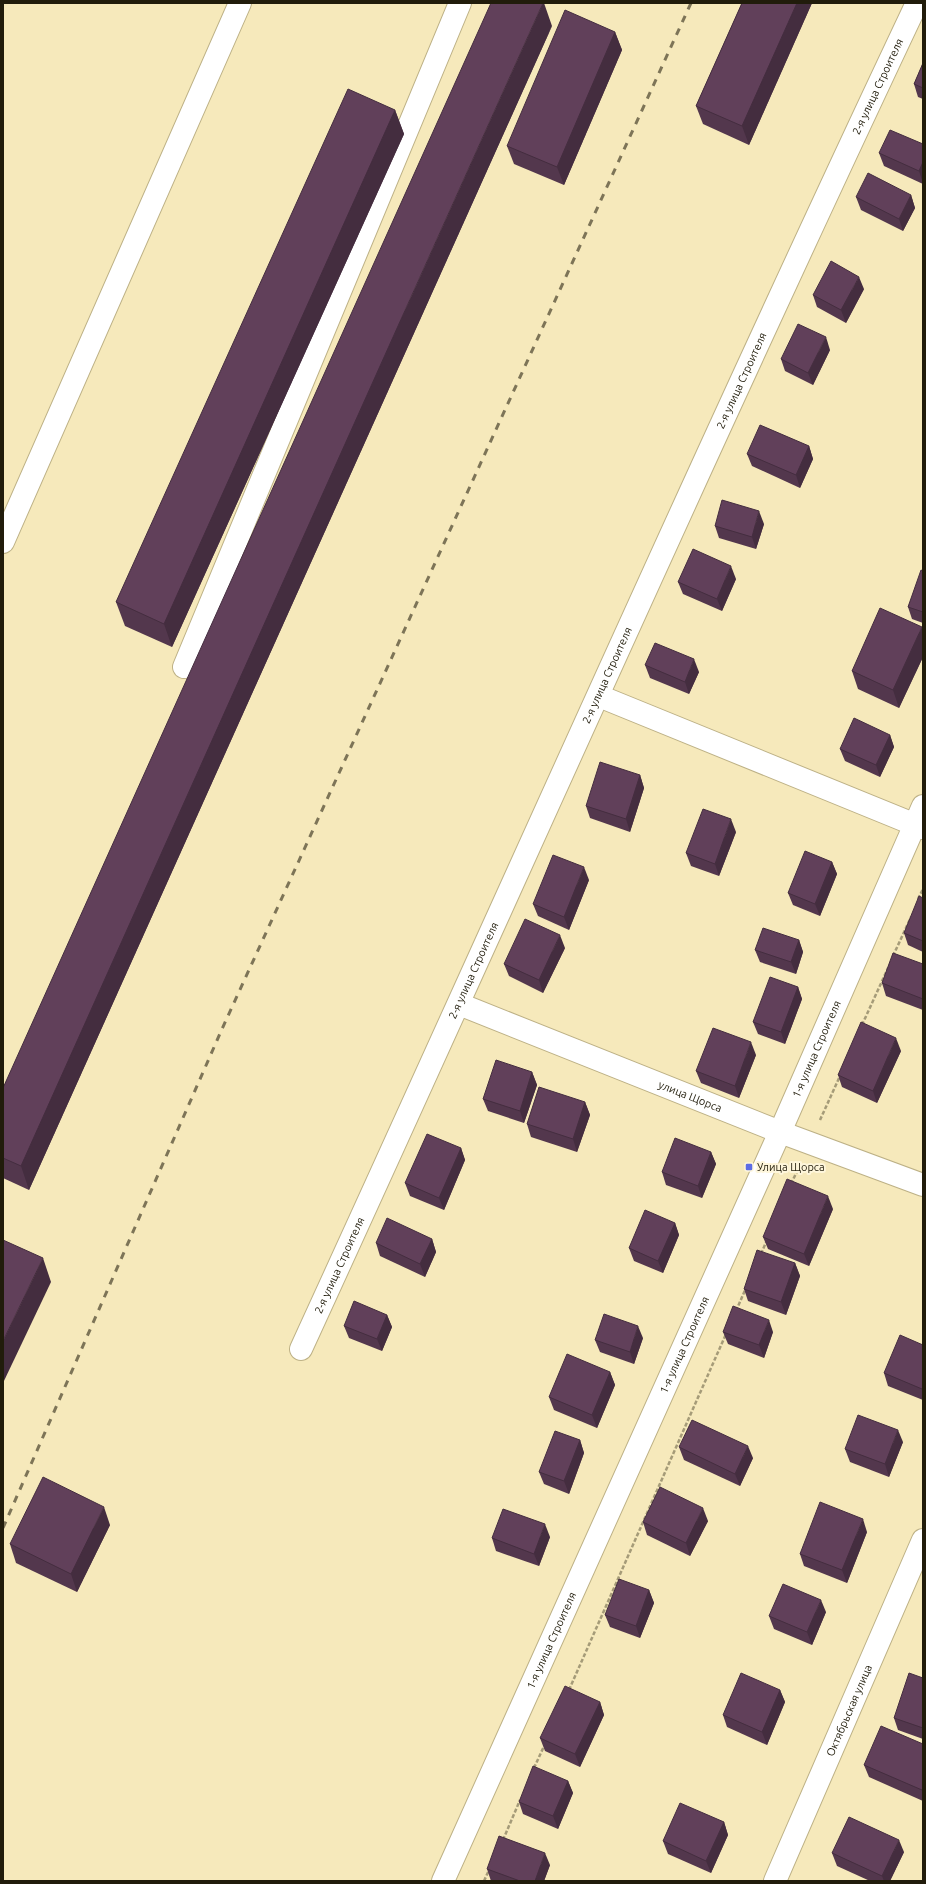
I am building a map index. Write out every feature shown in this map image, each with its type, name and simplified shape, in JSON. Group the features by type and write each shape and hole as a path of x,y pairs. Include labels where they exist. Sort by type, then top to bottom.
{"street":[{"path":"3,542 240,3"},
{"path":"184,667 460,3"},
{"name":"2-я улица Строителя","path":"301,1349 459,1004 792,267 917,3"},
{"path":"598,696 920,820"},
{"name":"1-я улица Строителя","path":"443,1881 920,820"},
{"name":"улица Щорса","path":"459,1004 780,1132 923,1185"},
{"name":"Октябрьская улица","path":"775,1881 923,1540"}],"path":[{"path":"916,904 923,889"},
{"path":"862,1027 913,911"},
{"path":"790,1187 842,1070"},
{"path":"758,1260 768,1238"},
{"path":"732,1318 748,1282"},
{"path":"568,1691 726,1333"},
{"path":"533,1771 546,1742"},
{"path":"500,1844 523,1793"},
{"path":"484,1881 491,1866"}],"building":[{"path":"491,3 543,3 21,1166 3,1158 3,1088"},
{"path":"742,3 797,3 742,126 696,106"},
{"path":"565,10 615,32 557,167 507,146"},
{"path":"923,63 923,88 914,84"},
{"path":"348,89 395,110 164,624 116,602"},
{"path":"890,130 923,144 923,162 919,171 879,153"},
{"path":"868,173 911,195 899,219 856,197"},
{"path":"831,261 859,277 841,310 813,295"},
{"path":"798,324 826,337 808,373 781,359"},
{"path":"760,425 809,446 796,475 747,454"},
{"path":"722,500 759,511 752,537 715,526"},
{"path":"693,549 731,566 717,599 678,582"},
{"path":"921,570 923,571 923,612 908,607"},
{"path":"880,608 922,627 893,690 852,671"},
{"path":"655,643 694,659 685,682 645,665"},
{"path":"854,718 890,735 876,765 840,749"},
{"path":"600,762 640,775 626,819 586,806"},
{"path":"703,809 731,819 715,864 686,853"},
{"path":"805,851 832,862 815,904 788,893"},
{"path":"553,855 584,867 564,917 533,904"},
{"path":"919,896 923,898 923,941 904,933"},
{"path":"525,919 560,935 539,980 504,964"},
{"path":"763,928 799,940 791,962 755,950"},
{"path":"893,953 923,964 923,999 882,983"},
{"path":"770,977 798,987 781,1032 753,1022"},
{"path":"861,1022 896,1038 873,1091 838,1075"},
{"path":"713,1028 751,1042 735,1086 696,1071"},
{"path":"496,1060 532,1072 520,1111 483,1099"},
{"path":"539,1087 585,1102 573,1139 527,1124"},
{"path":"427,1134 461,1148 439,1198 405,1183"},
{"path":"675,1138 711,1152 698,1186 662,1172"},
{"path":"787,1179 828,1196 804,1254 763,1237"},
{"path":"645,1210 675,1223 658,1261 629,1248"},
{"path":"387,1218 432,1239 420,1264 376,1243"},
{"path":"3,1240 43,1258 3,1341"},
{"path":"757,1250 795,1263 781,1302 744,1289"},
{"path":"354,1301 387,1315 377,1339 344,1326"},
{"path":"733,1306 769,1320 759,1345 723,1332"},
{"path":"604,1314 638,1326 630,1352 595,1340"},
{"path":"900,1335 923,1345 922,1389 884,1373"},
{"path":"567,1354 610,1372 592,1415 549,1397"},
{"path":"858,1415 898,1430 885,1464 845,1449"},
{"path":"692,1420 748,1446 735,1474 679,1447"},
{"path":"555,1431 580,1440 564,1481 539,1472"},
{"path":"43,1477 104,1507 71,1574 10,1544"},
{"path":"660,1487 703,1508 686,1543 643,1522"},
{"path":"820,1502 863,1519 842,1570 800,1554"},
{"path":"503,1509 545,1524 534,1554 492,1538"},
{"path":"619,1579 649,1590 636,1626 605,1615"},
{"path":"783,1584 821,1600 807,1632 769,1616"},
{"path":"741,1673 780,1690 762,1732 723,1715"},
{"path":"909,1673 923,1678 923,1728 894,1718"},
{"path":"565,1686 600,1702 575,1754 540,1738"},
{"path":"881,1726 923,1744 922,1790 864,1765"},
{"path":"533,1766 568,1781 553,1816 519,1802"},
{"path":"680,1803 724,1822 706,1861 663,1841"},
{"path":"849,1817 899,1840 882,1876 832,1853"},
{"path":"499,1836 545,1853 535,1881 520,1881 487,1869"}],"railway":[{"path":"3,1528 222,1029 691,3"}],"place":[{"name":"Улица Щорса","path":"749,1167"}]}
